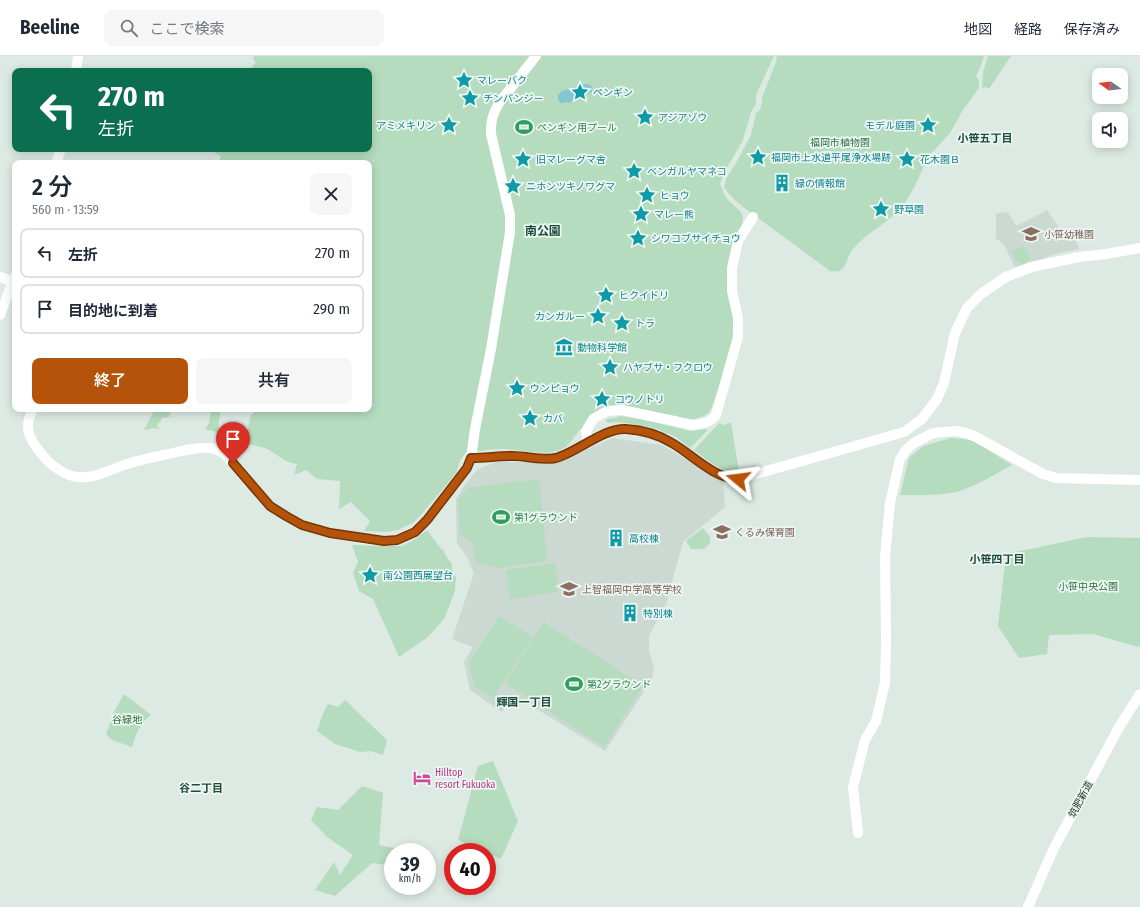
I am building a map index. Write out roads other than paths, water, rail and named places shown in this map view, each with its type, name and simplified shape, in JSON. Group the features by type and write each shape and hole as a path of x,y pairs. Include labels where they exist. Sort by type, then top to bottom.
{"street":[{"path":"76,68 78,56"},
{"path":"30,412 27,427 31,441 41,455 58,470 71,476 86,478 124,465 158,456 204,448 214,448 225,454 270,506 302,525 320,531 384,541 397,540 415,532 427,520 467,468 471,458 510,232 510,216 491,134 491,126 494,111 499,103 536,56"},
{"path":"588,443 586,431 594,419 607,411 622,410 694,425 704,424 711,420 716,414 738,337 738,318 732,291 732,268 738,241 753,217"},
{"path":"471,458 514,456 545,459 555,458 567,454 614,430 626,429 656,435 672,442 714,471 731,479 738,479 904,432 922,419 937,399 944,383 955,333 967,308 981,294 1006,276 1031,267 1079,257 1140,248"},
{"path":"0,277 12,280"},
{"path":"0,315 12,285"},
{"path":"858,833 853,787 865,740 876,721 885,683 885,557 890,503 900,459 906,450 914,443 933,433 956,431 976,436 1043,474 1056,478 1140,480"},
{"name":"筑肥新道","path":"1028,907 1054,848 1102,759 1140,694"}],"water":[{"path":"585,84 591,85 592,92 576,98 570,103 564,102 562,104 558,100 558,95 562,91"}],"place":[{"name":"マレーバク","path":"464,80"},
{"name":"ペンギン","path":"580,92"},
{"name":"チンパンジー","path":"470,98"},
{"name":"アジアゾウ","path":"645,117"},
{"name":"アミメキリン","path":"449,125"},
{"name":"モデル庭園","path":"928,125"},
{"name":"ペンギン用プール","path":"524,127"},
{"name":"福岡市上水道平尾浄水場跡","path":"758,157"},
{"name":"旧マレーグマ舎","path":"523,159"},
{"name":"花木園Ｂ","path":"907,159"},
{"name":"ベンガルヤマネコ","path":"634,171"},
{"name":"緑の情報館","path":"782,183"},
{"name":"ニホンツキノワグマ","path":"513,186"},
{"name":"ヒョウ","path":"647,195"},
{"name":"野草園","path":"881,209"},
{"name":"マレー熊","path":"641,214"},
{"name":"小笹幼稚園","path":"1031,234"},
{"name":"シワコブサイチョウ","path":"638,238"},
{"name":"ヒクイドリ","path":"606,295"},
{"name":"カンガルー","path":"598,316"},
{"name":"トラ","path":"622,323"},
{"name":"動物科学館","path":"564,347"},
{"name":"ハヤブサ・フクロウ","path":"610,367"},
{"name":"ウンピョウ","path":"517,388"},
{"name":"コウノトリ","path":"602,399"},
{"name":"カバ","path":"530,418"},
{"name":"第1グラウンド","path":"501,517"},
{"name":"くるみ保育園","path":"722,532"},
{"name":"高校棟","path":"616,538"},
{"name":"南公園西展望台","path":"370,575"},
{"name":"上智福岡中学高等学校","path":"569,589"},
{"name":"特別棟","path":"630,613"},
{"name":"第2グラウンド","path":"574,684"},
{"name":"Hilltop resort Fukuoka","path":"422,778"}],"district":[{"name":"小笹五丁目","path":"985,138"},
{"name":"南公園","path":"543,231"},
{"name":"小笹四丁目","path":"997,559"},
{"name":"輝国一丁目","path":"524,702"},
{"name":"谷二丁目","path":"201,788"}],"park label":[{"name":"福岡市植物園","path":"840,142"},
{"name":"小笹中央公園","path":"1088,586"},
{"name":"谷緑地","path":"127,719"}]}
